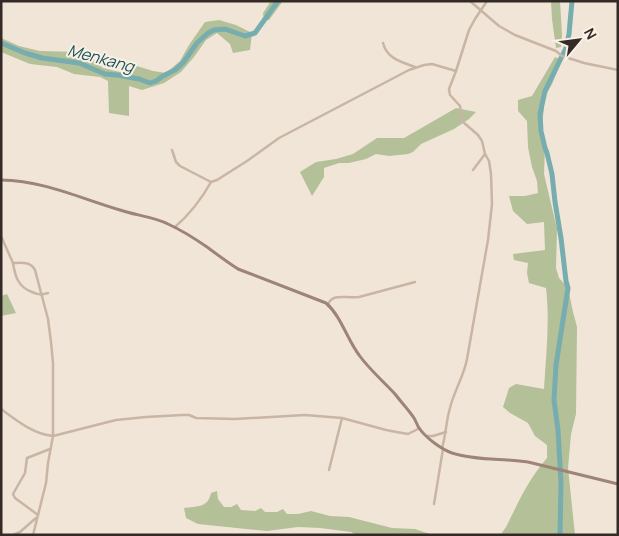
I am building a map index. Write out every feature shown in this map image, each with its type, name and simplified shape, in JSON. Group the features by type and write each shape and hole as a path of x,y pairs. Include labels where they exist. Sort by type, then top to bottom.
{"street":[{"path":"470,1 492,21 510,32 556,51 562,56 618,70"},
{"path":"434,504 450,407 466,367 488,240 492,193 491,166 485,154 482,141 464,122 460,106 449,92 449,89 469,30 487,1"},
{"path":"384,43 387,53 395,59 417,68"},
{"path":"175,228 199,202 211,182 247,161 279,138 402,73 432,64 456,71"},
{"path":"172,150 177,164 211,182"},
{"path":"473,170 485,154"},
{"path":"1,180 28,182 58,189 125,212 162,221 196,239 238,269 328,305 335,313 359,355 413,416 424,434 442,449 475,458 528,462 618,484"},
{"path":"1,236 13,263 16,276 25,290 41,295 48,293"},
{"path":"13,263 32,265 38,278 48,319 53,363 53,436 46,483 33,535"},
{"path":"328,305 329,301 333,298 353,298 415,282"},
{"path":"1,409 31,428 43,434 53,436 108,422 146,416 186,415 196,418 235,420 305,414 342,418 408,434 420,428"},
{"path":"329,470 342,418"},
{"path":"424,434 428,437 446,432"},
{"path":"38,516 15,498 14,494 25,474 27,458 50,449"},
{"path":"13,535 20,532 38,516"}],"green space":[{"path":"271,1 283,1 269,20 264,21 263,13"},
{"path":"551,1 560,1 561,47 556,48 552,19"},
{"path":"219,20 236,25 252,33 250,50 233,53 230,44 217,33 206,40 181,72 164,83 142,90 129,86 129,116 109,113 108,81 100,77 74,74 57,67 30,64 1,52 1,38 19,46 40,51 79,52 103,68 124,73 132,72 137,66 166,73 180,61 205,22"},
{"path":"555,57 562,60 544,99 541,131 545,148 544,174 557,229 556,268 559,278 568,288 577,327 576,414 571,434 568,468 575,535 500,535 529,483 547,458 547,445 535,436 528,423 503,407 509,388 516,384 544,389 548,326 546,288 529,283 528,263 514,260 513,254 545,250 544,222 527,224 513,211 509,196 525,196 538,193 537,181 528,147 527,121 518,111 518,100 532,96"},
{"path":"456,108 476,112 454,129 421,144 408,154 389,156 376,154 366,159 339,163 324,168 324,177 312,196 300,172 316,162 353,154 377,138 404,138"},
{"path":"7,294 16,313 1,316 1,296"},
{"path":"217,491 218,499 224,507 231,507 237,504 241,510 255,511 261,508 265,512 277,512 283,509 287,514 311,511 330,516 349,517 392,528 415,529 433,535 357,535 351,532 298,527 267,531 198,524 186,518 184,508 205,504 210,498 211,493"}],"waterway":[{"name":"Menkang","path":"1,43 42,58 79,63 105,74 139,79 150,83 175,70 183,63 197,43 214,30 225,29 245,36 255,33 278,1"},
{"path":"560,535 561,483 554,400 556,365 568,288 552,174 541,131 540,114 545,91 566,48 572,1"}]}
